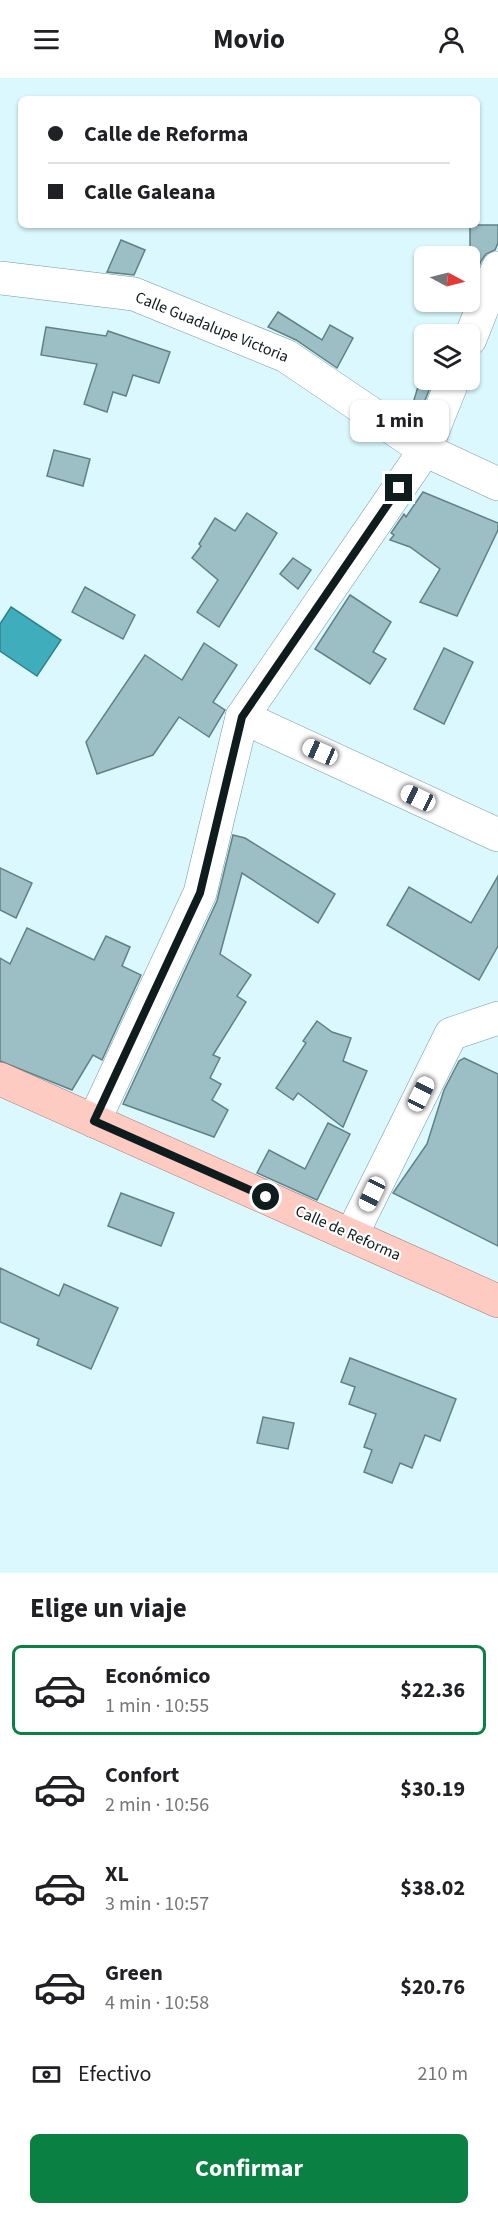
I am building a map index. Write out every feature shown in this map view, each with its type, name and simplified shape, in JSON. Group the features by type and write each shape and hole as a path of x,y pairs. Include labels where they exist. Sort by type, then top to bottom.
{"main road":[{"name":"Calle de Reforma","path":"0,1079 498,1301"}],"street":[{"path":"476,324 498,268"},
{"name":"Calle Guadalupe Victoria","path":"0,278 134,294 286,356 425,450 498,484"},
{"path":"94,1121 200,893 242,717 425,450 449,390"},
{"path":"242,717 498,835"},
{"path":"352,1234 451,1034 498,1018"}],"water":[{"path":"11,607 61,640 37,676 0,651 0,624"}],"building":[{"path":"480,225 498,225 498,243 495,250 486,254 480,264 480,246 470,246 470,228 480,228"},
{"path":"121,240 145,250 134,275 107,272"},
{"path":"278,312 322,340 330,325 353,338 337,368 296,340 268,327"},
{"path":"46,327 106,336 108,331 170,352 159,383 133,375 126,396 113,392 107,412 84,404 97,364 41,355"},
{"path":"417,390 429,390 420,413 411,410"},
{"path":"54,450 90,459 83,486 47,476"},
{"path":"423,492 498,523 498,530 457,616 420,602 440,569 410,547 390,540 394,535 391,533 404,514 406,517"},
{"path":"247,513 277,533 219,627 197,612 218,580 192,558 201,546 199,544 215,518 235,531"},
{"path":"293,558 311,570 298,589 280,574"},
{"path":"85,587 135,615 123,639 72,612"},
{"path":"350,595 391,622 373,652 386,659 370,684 315,649"},
{"path":"204,643 237,665 213,702 225,710 209,737 179,717 153,755 97,774 86,742 145,655 182,680"},
{"path":"444,648 473,662 444,724 414,709"},
{"path":"233,835 245,838 335,894 318,923 242,873 220,954 251,975 237,996 246,1002 213,1055 220,1058 210,1078 221,1084 212,1100 228,1110 214,1137 123,1104 217,901"},
{"path":"0,868 32,883 16,918 0,910"},
{"path":"498,876 498,946 479,980 387,925 409,887 471,923"},
{"path":"27,928 94,960 106,936 130,947 122,966 141,975 102,1060 93,1055 72,1090 0,1061 0,958 10,964"},
{"path":"317,1021 332,1032 351,1038 343,1061 367,1071 343,1127 298,1093 293,1100 276,1088 306,1043 303,1041"},
{"path":"464,1058 498,1074 498,1246 393,1193 427,1144 444,1090 459,1061"},
{"path":"328,1123 350,1134 317,1200 257,1173 269,1150 305,1169"},
{"path":"121,1193 174,1213 161,1246 108,1226"},
{"path":"0,1268 59,1296 64,1284 118,1308 91,1369 37,1345 39,1339 0,1322"},
{"path":"350,1358 456,1399 440,1441 425,1435 412,1468 400,1463 392,1483 364,1472 372,1450 364,1447 376,1414 349,1404 355,1387 341,1382"},
{"path":"263,1417 294,1423 288,1449 257,1443"}],"route":[{"path":"266,1197 94,1121 200,893 242,717 399,488"}]}
